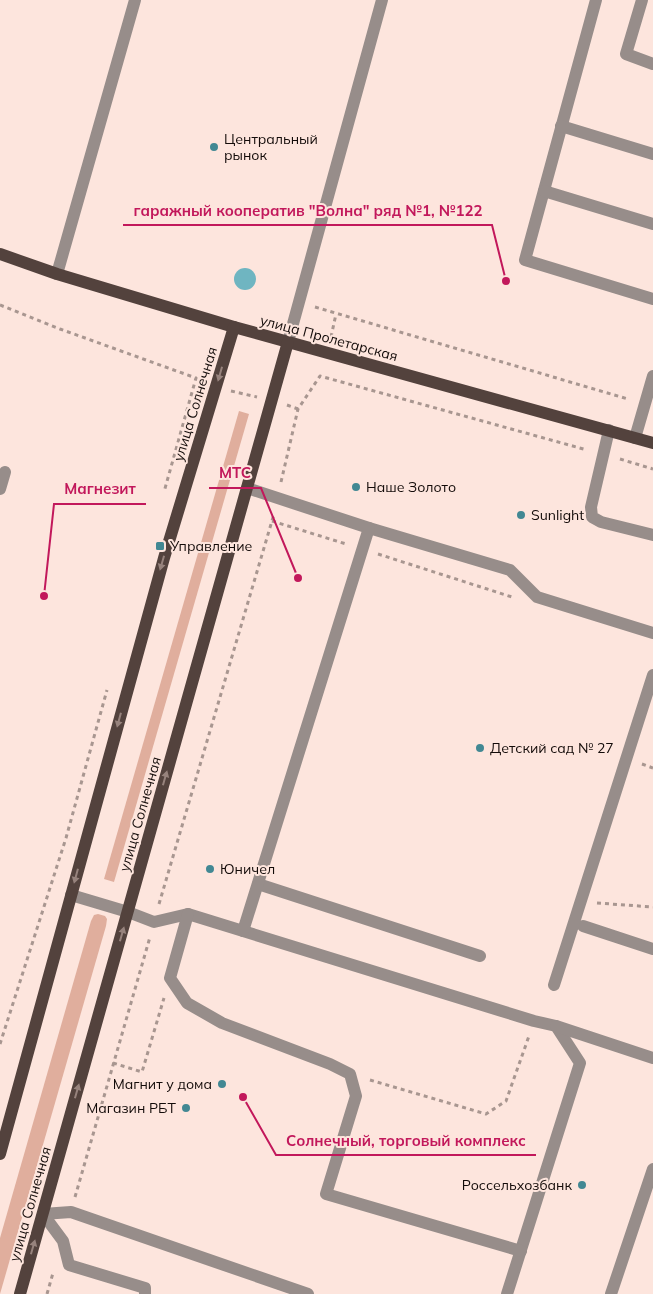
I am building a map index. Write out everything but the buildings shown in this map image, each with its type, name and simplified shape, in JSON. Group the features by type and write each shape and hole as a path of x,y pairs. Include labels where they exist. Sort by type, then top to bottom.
{"main road":[{"name":"улица Пролетарская","path":"0,254 57,274 234,327 653,443"},
{"name":"улица Солнечная","path":"0,1154 164,558 234,327"},
{"name":"улица Солнечная","path":"20,1294 288,342"}],"street":[{"path":"57,274 135,0"},
{"path":"288,342 382,0"},
{"path":"596,0 525,260 653,300"},
{"path":"642,0 626,54 653,64"},
{"path":"561,126 653,154"},
{"path":"544,191 653,224"},
{"path":"635,438 653,376"},
{"path":"609,430 591,507 592,517 601,522 653,535"},
{"path":"0,489 5,472"},
{"path":"247,488 369,528 510,570 537,597 653,633"},
{"path":"244,931 369,528"},
{"path":"554,985 651,690 653,675"},
{"path":"258,884 480,956"},
{"path":"71,895 154,922 188,914 534,1021 556,1026 653,1058"},
{"path":"188,914 170,978 187,1003 222,1023 330,1064 350,1074 356,1096 326,1194 521,1251"},
{"path":"583,926 653,949"},
{"path":"507,1294 580,1063 556,1026"},
{"path":"611,1294 653,1169"},
{"path":"43,1214 71,1212 308,1294"},
{"path":"43,1214 63,1241 69,1265 145,1288 145,1294"}],"path":[{"path":"300,302 645,404"},
{"path":"0,305 216,387 298,408"},
{"path":"71,1212 272,521 298,408 320,376 653,469"},
{"path":"161,501 196,378"},
{"path":"272,521 521,600"},
{"path":"0,1044 66,838 110,681"},
{"path":"113,1063 142,1072 170,978"},
{"path":"350,1074 486,1114 506,1101 534,1021"},
{"path":"47,1294 63,1241"}],"shaded area":[{"path":"239,411 249,414 114,882 104,879"},
{"path":"94,915 105,916 107,919 106,926 0,1294 0,1238 91,921"}],"water":[{"path":"245,268 253,271 256,279 253,287 245,290 237,287 234,279 237,271"}],"place":[{"name":"Центральный рынок","path":"214,147"},
{"name":"гаражный кооператив \"Волна\" ряд №1, №122","path":"506,281"},
{"name":"Наше Золото","path":"356,487"},
{"name":"Sunlight","path":"521,515"},
{"name":"Управление","path":"160,546"},
{"name":"МТС","path":"298,578"},
{"name":"Магнезит","path":"44,596"},
{"name":"Детский сад № 27","path":"480,748"},
{"name":"Юничел","path":"210,869"},
{"name":"Магнит у дома","path":"222,1084"},
{"name":"Солнечный, торговый комплекс","path":"243,1097"},
{"name":"Магазин РБТ","path":"186,1108"},
{"name":"Россельхозбанк","path":"582,1185"}]}
